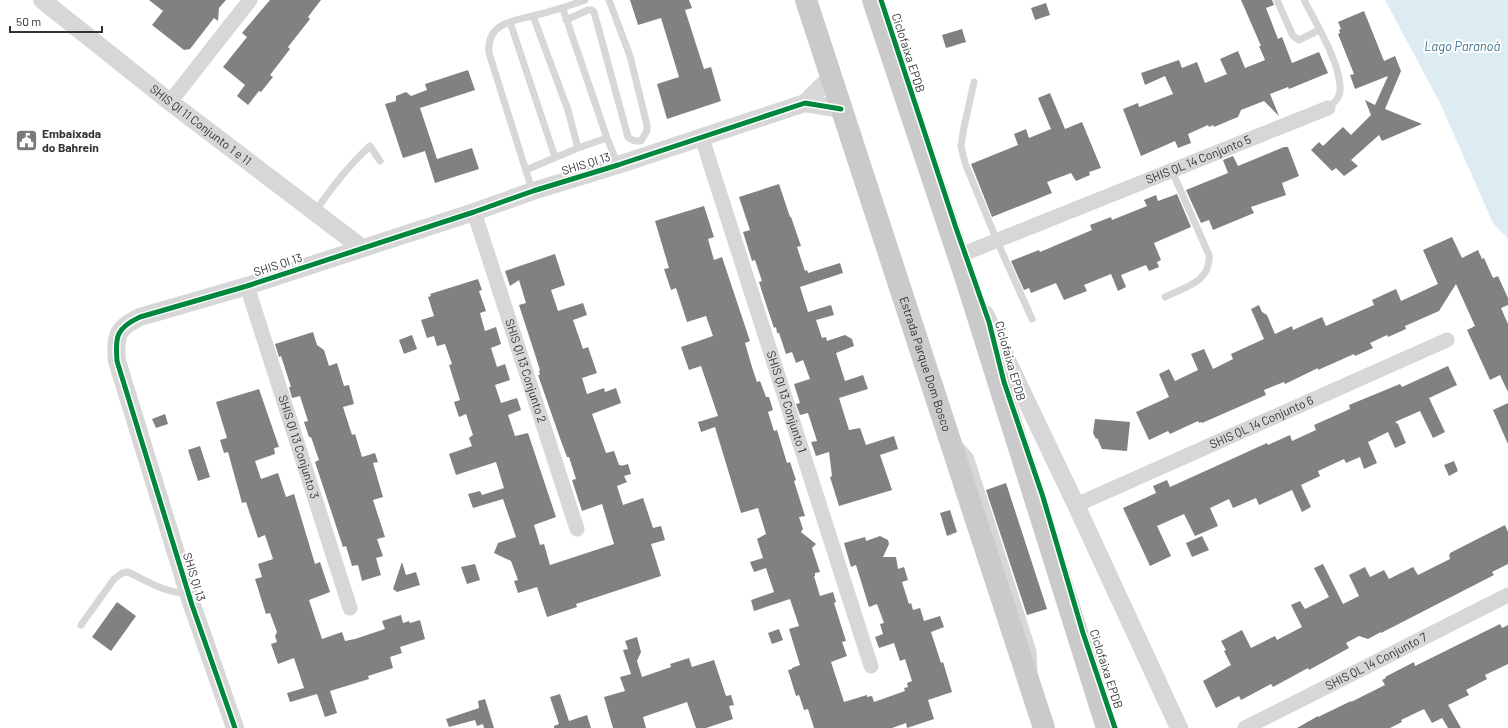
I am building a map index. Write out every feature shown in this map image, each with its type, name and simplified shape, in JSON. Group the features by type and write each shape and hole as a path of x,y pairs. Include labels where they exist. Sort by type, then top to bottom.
{"main road":[{"name":"Estrada Parque Dom Bosco","path":"806,0 1044,728"},
{"path":"873,0 966,279 1107,728"}],"street":[{"name":"SHIS QI 11 Conjunto 1 e 11","path":"42,0 170,102 362,248"},
{"path":"170,102 250,0"},
{"name":"SHIS QI 13","path":"235,728 188,593 117,361 116,345 119,333 128,323 140,317 247,286 805,103 831,77"},
{"name":"SHIS QI 13","path":"805,103 841,109"},
{"name":"SHIS QL 14 Conjunto 5","path":"958,256 1328,108"},
{"name":"SHIS QI 13 Conjunto 1","path":"702,138 872,666"},
{"name":"SHIS QI 13 Conjunto 2","path":"474,212 576,529"},
{"path":"966,279 992,329 1076,505 1179,728"},
{"name":"SHIS QI 13 Conjunto 3","path":"247,286 350,608"},
{"name":"SHIS QL 14 Conjunto 6","path":"1076,505 1447,340"},
{"name":"SHIS QL 14 Conjunto 7","path":"1245,728 1508,595"}],"lane":[{"path":"533,191 489,53 488,42 492,34 500,26 510,22 563,9 585,0"},
{"path":"566,20 588,10 592,10 594,12 628,136 631,140 641,141 647,132 646,125 630,56 609,0"},
{"path":"1277,0 1293,36 1299,40 1319,30"},
{"name":"SHIS QL 14 Conjunto 5","path":"1304,0 1336,67 1340,93 1336,102 1328,108"},
{"path":"563,9 607,138 618,165"},
{"path":"534,16 568,110 578,148"},
{"path":"510,22 555,157"},
{"path":"974,82 961,146 965,163 996,241 1032,320"},
{"path":"526,170 555,157 607,138"},
{"path":"314,212 334,184 370,146 380,160"},
{"path":"1165,297 1199,280 1207,271 1210,263 1209,255 1172,171"},
{"path":"82,625 114,579 122,573 128,572 169,591 180,594 188,593"}],"water":[{"name":"Lago Paranoá","path":"1385,0 1508,0 1508,239 1493,223 1440,103"}],"building":[{"path":"149,0 226,0 219,8 218,21 214,18 190,49 184,50 152,25 163,11"},
{"path":"270,0 321,0 308,17 310,19 288,47 290,49 270,75 273,77 248,105 237,96 245,85 223,67 247,37 242,33"},
{"path":"630,0 689,0 692,8 685,10 704,69 711,67 721,101 667,119 657,84 679,77 661,18 638,25"},
{"path":"1241,0 1272,0 1274,5 1266,8 1278,39 1282,37 1292,63 1319,52 1328,73 1289,89 1288,87 1270,94 1279,116 1264,101 1241,110 1238,117 1214,127 1213,125 1209,127 1208,125 1188,134 1191,143 1178,148 1175,141 1141,156 1123,109 1138,103 1139,107 1173,94 1165,76 1145,85 1141,73 1179,60 1182,68 1197,62 1205,83 1227,74 1220,59 1238,51 1245,68 1265,60 1259,46 1261,46"},
{"path":"1046,3 1050,15 1035,20 1031,8"},
{"path":"1364,11 1384,61 1395,56 1401,71 1385,109 1422,124 1382,141 1379,135 1351,160 1358,166 1344,176 1336,168 1332,171 1311,150 1319,142 1323,146 1343,127 1351,135 1371,115 1365,100 1375,105 1388,76 1355,89 1350,75 1354,74 1338,34 1340,33 1339,30 1341,29 1338,22"},
{"path":"962,29 966,42 946,48 942,35"},
{"path":"468,70 475,90 420,108 437,159 472,148 479,169 435,183 425,151 403,158 385,104 396,101 396,96 406,92 411,96 427,90 425,84"},
{"path":"1050,93 1065,129 1082,122 1101,168 1089,172 1090,175 1076,181 1071,173 1047,182 1052,193 992,217 971,164 1018,145 1014,134 1026,129 1029,138 1051,129 1038,98"},
{"path":"1284,147 1288,147 1299,176 1282,183 1286,195 1251,207 1254,213 1213,230 1209,220 1201,223 1186,190 1228,173 1223,160 1233,156 1238,166"},
{"path":"779,184 801,246 797,247 805,271 807,270 808,273 840,263 843,273 800,287 808,312 831,305 834,315 816,320 822,338 826,337 827,341 845,335 852,339 854,346 836,353 845,381 863,375 868,389 839,398 849,430 860,428 866,445 894,436 898,449 880,455 892,490 839,506 830,477 832,476 829,452 816,456 811,442 817,441 808,413 800,415 796,404 800,403 794,384 810,379 803,360 796,363 792,352 786,354 779,333 777,333 776,327 774,328 759,282 762,281 755,260 752,261 743,232 750,230 739,197"},
{"path":"1177,194 1191,227 1154,243 1161,260 1157,262 1159,267 1149,271 1146,265 1121,275 1126,287 1118,291 1111,274 1084,285 1087,291 1064,300 1056,283 1031,293 1029,288 1024,290 1011,261 1039,250 1040,252 1092,230 1090,225 1111,217 1112,220 1147,206 1144,200 1156,195 1158,201"},
{"path":"704,206 714,237 708,239 714,260 722,257 750,341 745,343 752,367 757,382 760,381 766,397 769,397 773,410 768,412 774,431 777,430 787,463 790,462 796,480 794,481 805,516 799,517 803,529 801,532 816,544 812,548 820,572 815,573 814,576 820,596 833,592 836,602 834,603 846,641 842,642 847,656 831,662 844,702 867,695 867,697 872,696 874,702 905,691 904,688 908,687 907,683 912,681 905,659 900,661 894,643 879,648 875,637 883,634 880,624 884,623 877,604 869,607 856,565 851,567 844,543 865,537 866,541 880,536 888,540 889,544 883,557 896,557 898,569 904,567 908,580 902,582 909,604 911,603 913,610 920,608 924,621 940,616 944,627 931,632 941,663 943,662 952,692 928,700 934,719 907,728 906,723 892,728 814,728 808,709 804,710 799,695 796,696 788,670 800,665 789,629 799,626 790,599 754,611 751,600 774,592 766,568 754,572 750,562 763,558 757,539 766,534 758,508 741,513 715,427 701,432 698,422 718,416 701,366 689,370 681,347 713,336 706,316 687,322 676,288 671,290 664,269 669,268 655,221"},
{"path":"1452,237 1462,258 1478,250 1482,259 1484,258 1493,278 1498,276 1508,298 1508,305 1501,308 1508,324 1508,392 1500,375 1490,380 1467,330 1475,326 1456,284 1439,311 1405,326 1406,329 1388,337 1387,335 1370,343 1373,348 1355,356 1354,354 1318,370 1318,368 1285,384 1284,382 1264,390 1266,395 1202,423 1199,423 1198,421 1170,434 1168,431 1149,440 1136,412 1169,397 1159,374 1169,369 1175,381 1198,370 1191,354 1204,349 1213,369 1233,359 1231,354 1264,339 1251,309 1259,305 1262,312 1267,315 1275,334 1292,326 1293,330 1322,317 1326,326 1374,305 1372,300 1396,289 1401,301 1438,284 1423,250"},
{"path":"555,254 565,285 551,290 558,311 583,303 587,315 573,320 583,349 588,347 597,373 582,378 587,394 604,388 605,392 616,388 621,403 592,414 606,453 614,451 619,465 621,466 628,464 631,474 624,476 627,482 617,486 623,505 643,498 653,528 661,526 665,540 651,544 661,576 576,604 577,607 547,617 537,587 518,593 514,581 518,580 511,561 494,553 498,543 516,537 503,499 473,508 468,494 480,491 482,495 504,488 496,462 456,475 449,454 472,446 469,438 473,435 466,414 459,417 454,402 460,400 449,365 452,364 445,344 437,346 434,336 427,338 421,320 434,316 428,297 431,296 430,294 478,279 482,290 479,291 486,311 480,313 485,331 496,327 501,344 491,348 497,367 505,364 510,380 495,385 501,403 517,398 521,410 508,415 515,436 528,433 556,517 534,525 540,545 544,544 550,565 614,544 602,504 582,511 572,480 576,479 569,457 567,457 538,375 540,375 540,370 519,305 526,303 519,280 510,286 505,271"},
{"path":"313,332 317,345 324,350 329,366 337,363 344,386 349,385 354,404 343,407 352,435 355,434 362,457 375,453 378,462 373,463 383,497 373,500 385,537 377,539 383,556 376,558 381,575 362,581 358,565 352,566 346,546 343,547 315,462 319,460 304,422 308,421 300,396 292,398 289,387 291,387 281,356 279,357 275,344"},
{"path":"412,335 417,349 404,354 399,340"},
{"path":"1448,366 1457,385 1429,398 1445,432 1433,438 1420,411 1395,422 1398,424 1406,443 1395,448 1388,432 1368,442 1377,463 1364,469 1360,457 1346,463 1344,459 1318,471 1320,476 1301,485 1311,507 1302,512 1292,490 1259,505 1256,498 1233,508 1229,499 1210,508 1218,526 1195,536 1184,514 1157,526 1171,556 1150,566 1123,508 1156,493 1153,486 1167,480 1170,487 1267,443 1268,445 1290,435 1292,441 1316,430 1314,425 1350,409 1349,405 1400,384 1402,387"},
{"path":"259,389 279,447 274,448 275,454 255,461 261,479 278,473 286,497 294,494 315,564 320,562 330,592 309,600 322,639 342,632 345,641 355,639 385,629 382,621 401,615 403,623 409,621 410,623 420,620 425,639 400,647 402,653 390,657 393,668 368,676 369,679 330,691 337,713 325,717 317,694 290,702 287,693 304,688 294,658 278,664 271,644 277,642 275,636 277,632 270,613 266,614 255,579 262,577 258,564 273,559 265,535 258,538 246,502 242,503 228,452 224,453 220,440 227,438 216,402"},
{"path":"1508,403 1508,444 1493,410"},
{"path":"165,414 168,424 156,428 152,419"},
{"path":"1095,419 1130,422 1127,451 1102,449 1093,433"},
{"path":"200,446 210,477 198,481 188,450"},
{"path":"1454,461 1458,471 1449,476 1444,465"},
{"path":"1006,483 1047,609 1027,615 986,490"},
{"path":"950,510 957,532 947,536 940,513"},
{"path":"1505,525 1508,532 1508,564 1492,572 1494,575 1368,639 1359,636 1346,643 1349,648 1309,670 1308,668 1273,687 1271,684 1241,700 1239,696 1216,708 1203,681 1231,665 1221,641 1242,630 1251,648 1275,636 1277,640 1302,627 1291,605 1300,601 1305,609 1329,597 1314,568 1323,564 1343,604 1359,596 1349,575 1365,567 1370,577 1384,570 1389,579 1413,567 1418,575 1450,559 1450,553"},
{"path":"1202,536 1209,550 1192,557 1186,543"},
{"path":"402,562 406,575 416,572 420,585 397,592 393,589"},
{"path":"475,564 480,580 467,584 461,567"},
{"path":"117,602 136,616 111,651 92,637"},
{"path":"1500,624 1502,628 1508,625 1508,664 1485,675 1487,679 1466,690 1469,695 1448,705 1461,728 1448,728 1442,718 1432,723 1424,709 1401,720 1402,722 1390,728 1297,728 1318,716 1385,685 1382,680 1386,678 1385,677 1414,662 1415,666"},
{"path":"779,629 783,640 772,644 768,633"},
{"path":"637,637 641,652 637,661 642,677 671,667 670,664 689,658 692,667 714,660 726,696 731,695 734,705 729,706 733,719 706,728 696,728 687,702 643,717 646,728 613,728 604,697 625,691 620,677 631,674 623,650 628,649 625,641"},
{"path":"560,694 569,721 587,715 591,728 554,728 554,726 559,724 550,697"},
{"path":"485,699 494,728 484,728 483,724 477,726 475,720 449,727 446,719 479,708 478,701"}],"cycle path":[{"name":"Ciclofaixa EPDB","path":"881,0 956,228 989,322 1004,382 1043,497 1083,633 1115,728"},
{"path":"235,728 192,605 117,361 117,339 122,329 140,317 247,286 805,103 841,109"}],"place":[{"name":"Embaixada do Bahrein","path":"26,141"}]}
